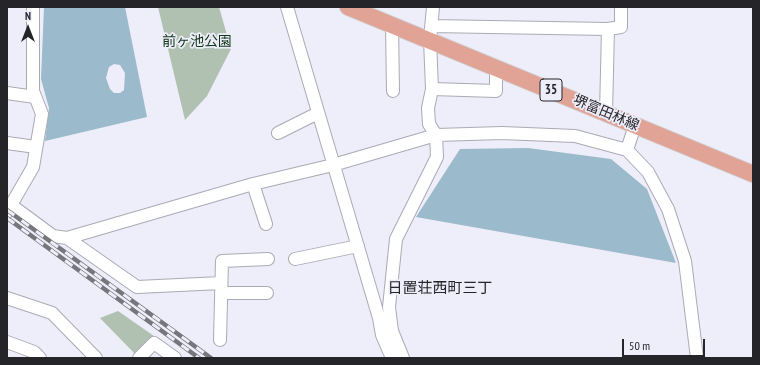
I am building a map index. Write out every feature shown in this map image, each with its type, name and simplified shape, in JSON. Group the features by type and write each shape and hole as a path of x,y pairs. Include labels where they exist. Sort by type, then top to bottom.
{"main road":[{"name":"堺富田林線","path":"348,7 392,25 430,33 496,68 753,174"}],"street":[{"path":"33,7 33,91 42,114 33,167 9,208 52,236 67,238 253,184 333,165 436,135 502,133 576,136 627,150 648,172 668,209 685,260 697,358"},
{"path":"287,7 358,246 382,335 392,358"},
{"path":"403,358 392,331 389,307 396,239 437,157 436,135 429,124 428,108 432,90 430,33 433,7"},
{"path":"430,33 621,28 621,7"},
{"path":"392,25 393,91"},
{"path":"606,113 608,29"},
{"path":"432,90 496,91 496,68"},
{"path":"7,93 35,97"},
{"path":"278,133 318,113"},
{"path":"627,150 634,125"},
{"path":"7,143 37,145"},
{"path":"253,184 266,224"},
{"path":"67,238 138,287 221,288 267,293"},
{"path":"295,259 358,246"},
{"path":"220,340 222,261 268,259"},
{"path":"7,298 52,314 96,358"},
{"path":"7,342 34,352 40,358"},
{"path":"139,358 154,343 175,358"}],"green space":[{"name":"前ヶ池公園","path":"158,7 219,7 231,49 207,96 185,120"},
{"path":"118,311 154,336 136,355 100,318"}],"water":[{"path":"44,7 125,7 147,117 45,141 49,108 41,79","holes":["114,64 120,65 125,73 124,90 120,93 114,93 110,89 106,78 109,67"]},
{"path":"528,148 611,159 647,189 676,263 416,217 460,149"}],"railway":[{"path":"7,210 211,358"},
{"path":"7,218 199,358"}],"district":[{"name":"日置荘西町三丁","path":"440,289"}]}
